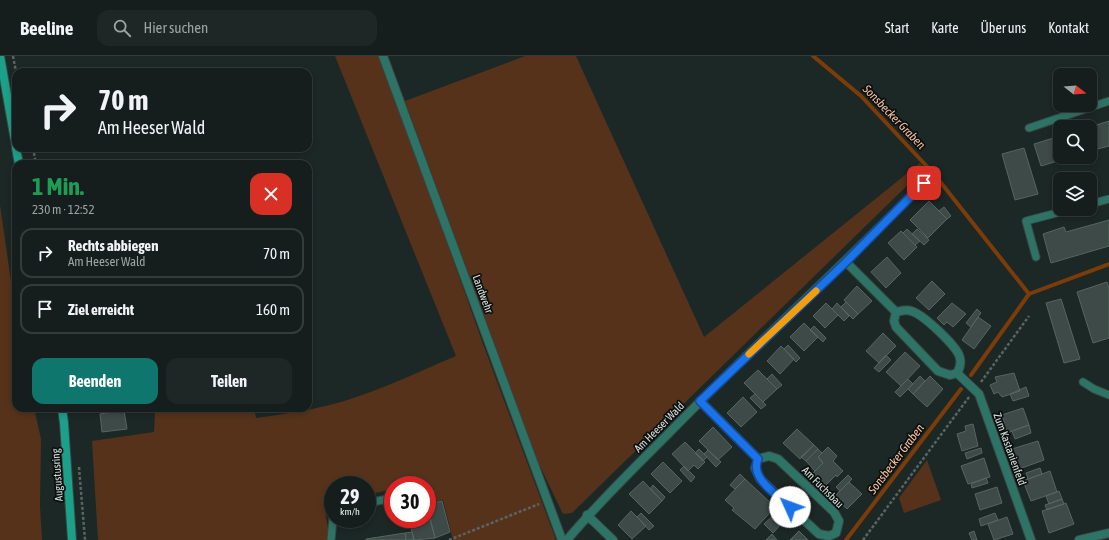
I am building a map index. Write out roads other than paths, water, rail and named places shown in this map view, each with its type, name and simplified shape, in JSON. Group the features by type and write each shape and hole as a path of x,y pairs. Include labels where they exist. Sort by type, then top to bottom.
{"main road":[{"path":"0,56 12,124"},
{"name":"Augustusring","path":"63,412 72,540"}],"street":[{"name":"Landwehr","path":"384,56 562,540"},
{"name":"Am Heeser Wald","path":"567,540 588,515 700,401 846,262 924,183"},
{"path":"846,262 896,312"},
{"path":"906,310 915,312 952,346 960,358 960,365 957,373 950,375 938,371 896,327 894,318 896,312 906,310"},
{"name":"Zum Kastanienfeld","path":"957,373 979,394 1031,540"},
{"path":"700,401 758,459"},
{"name":"Am Fuchsbau","path":"769,456 778,458 834,512 839,521 836,533 829,536 819,534 760,479 755,468 758,459 769,456"},
{"path":"588,515 613,540"},
{"path":"1079,540 1109,533"}],"lane":[{"path":"1029,128 1109,101"},
{"path":"1097,202 1109,199"},
{"path":"1036,257 1026,221 1053,214"},
{"path":"1083,382 1094,389 1109,395"},
{"path":"331,540 332,528"}],"waterway":[{"name":"Sonsbecker Graben","path":"813,56 861,96 934,174 1029,294 971,375"},
{"name":"Sonsbecker Graben","path":"1029,294 1109,264"},
{"name":"Sonsbecker Graben","path":"846,540 961,389"}]}
